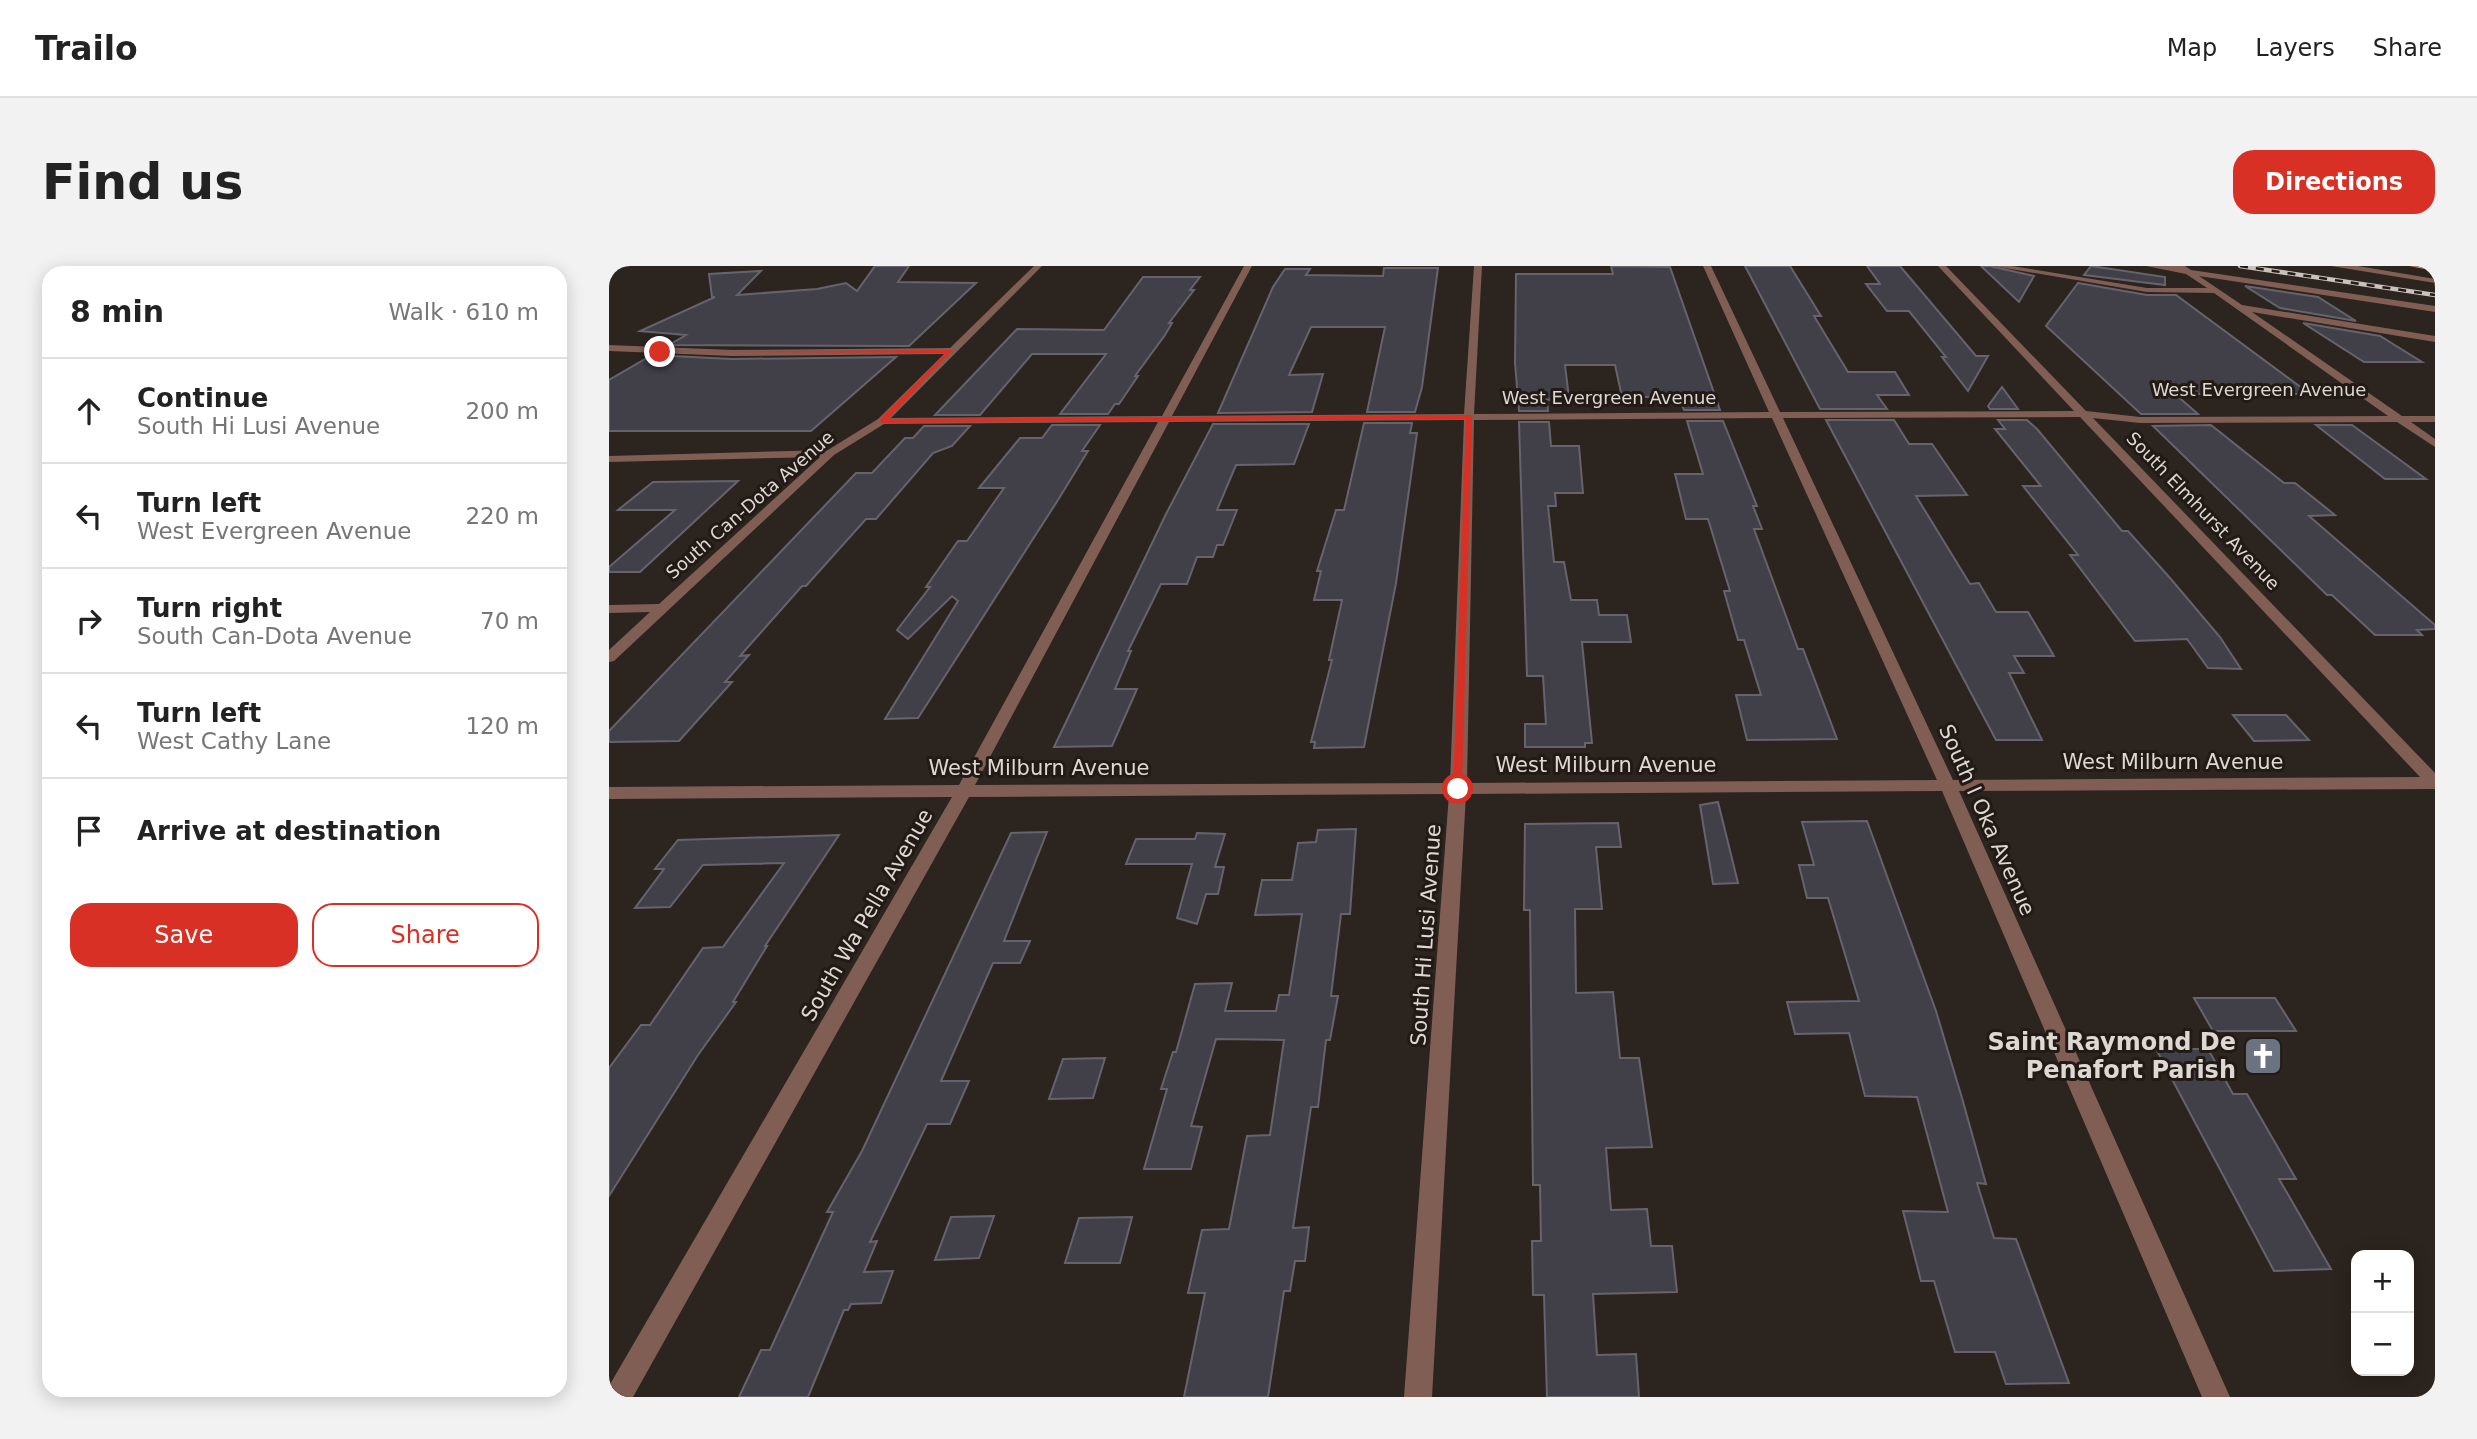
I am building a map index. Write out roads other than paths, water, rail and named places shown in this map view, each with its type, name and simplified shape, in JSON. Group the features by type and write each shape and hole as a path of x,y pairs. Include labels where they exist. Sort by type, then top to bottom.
{"main road":[{"path":"2413,266 2435,269"}],"street":[{"path":"609,271 616,266"},
{"name":"South Can-Dota Avenue","path":"609,658 830,453 882,421 1038,266"},
{"name":"South Wa Pella Avenue","path":"618,1397 964,791 1248,266"},
{"name":"South Hi Lusi Avenue","path":"1418,1397 1458,789 1469,417 1478,266"},
{"name":"South I Oka Avenue","path":"1707,266 1948,786 2216,1397"},
{"name":"South Elmhurst Avenue","path":"1942,266 2435,783"},
{"path":"1997,266 2147,290 2214,291"},
{"path":"2150,266 2184,268 2435,303"},
{"path":"2335,266 2435,281"},
{"path":"2184,268 2435,444"},
{"path":"2184,268 2435,309"},
{"path":"2238,307 2435,339"},
{"path":"609,348 732,353 951,351"},
{"name":"West Evergreen Avenue","path":"2084,414 2125,408 2435,407"},
{"name":"West Evergreen Avenue","path":"882,421 2084,414 2140,419 2435,419"},
{"path":"609,459 830,453"},
{"path":"609,609 660,608"},
{"name":"West Milburn Avenue","path":"609,793 2435,783"}],"railway":[{"path":"2240,266 2435,295"}],"place":[{"name":"Saint Raymond De Penafort Parish","path":"2263,1056"}]}
